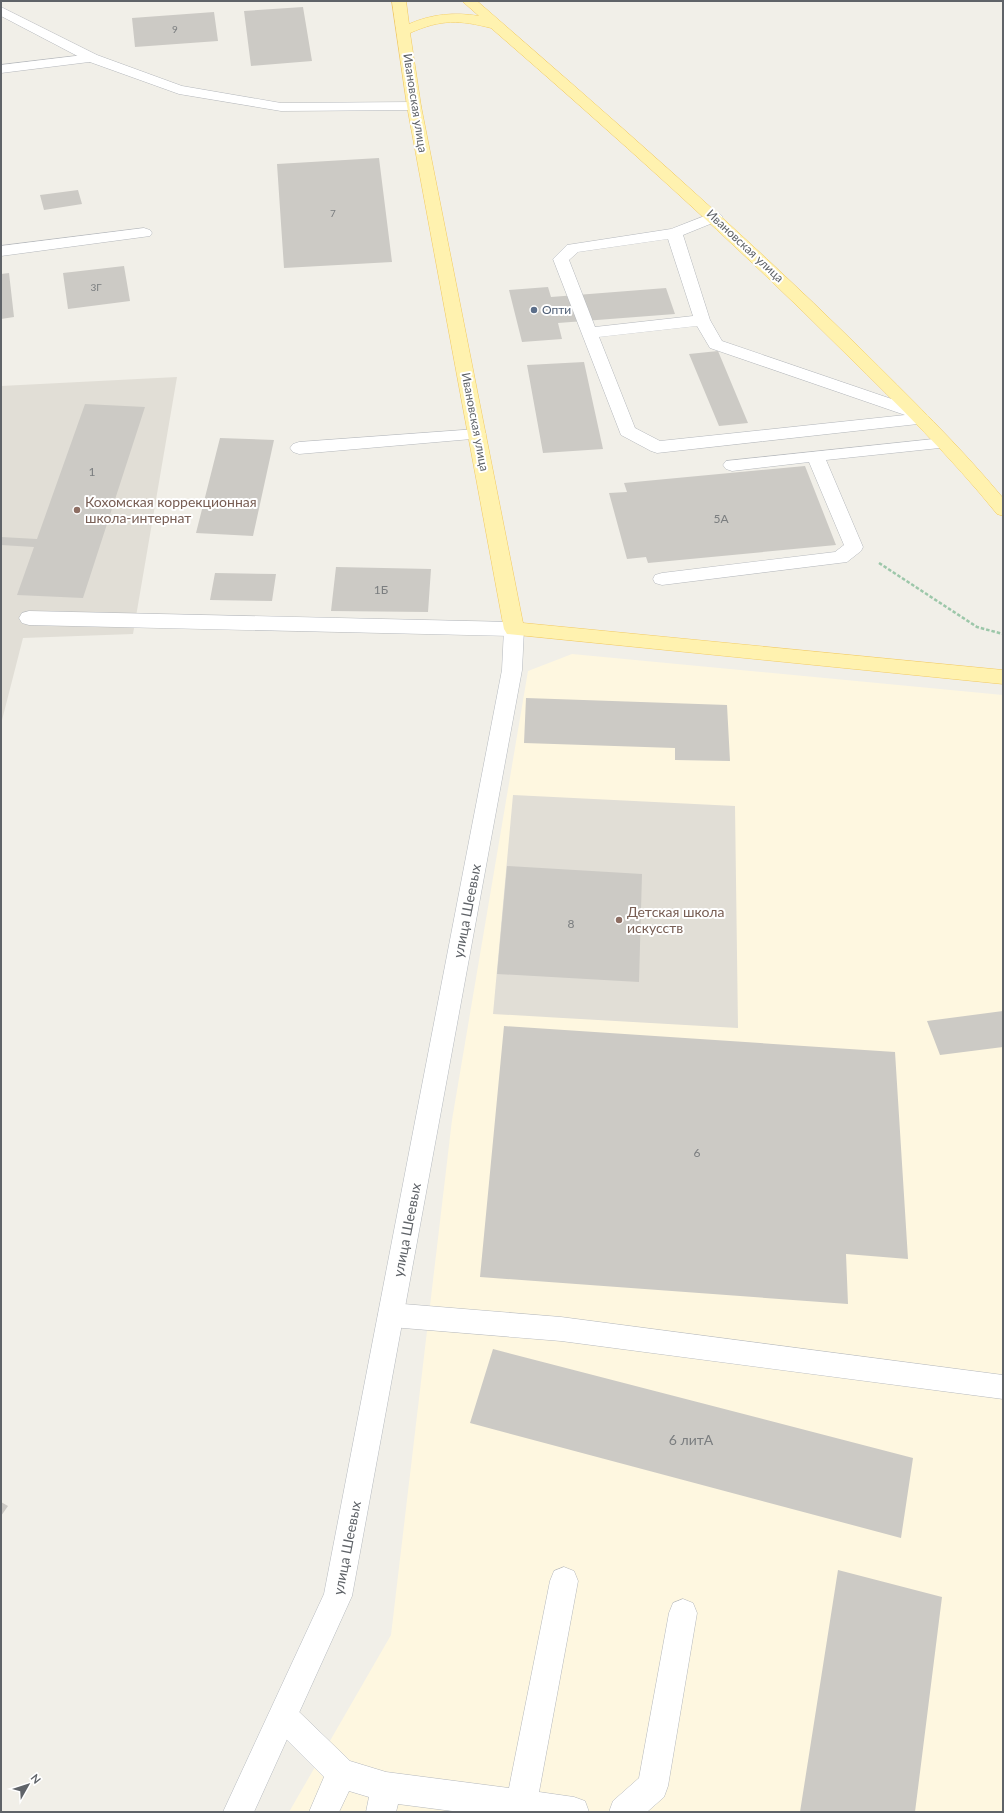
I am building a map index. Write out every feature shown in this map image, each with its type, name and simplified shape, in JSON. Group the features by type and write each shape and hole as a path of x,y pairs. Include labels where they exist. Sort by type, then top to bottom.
{"main road":[{"name":"Ивановская улица","path":"399,1 414,106 514,629"},
{"name":"Ивановская улица","path":"469,1 715,217 814,310 918,416 1003,510"},
{"path":"1,11 92,58 179,90 281,107 414,106"},
{"path":"404,31 423,21 437,18 469,18 496,25"},
{"path":"1,69 92,58"},
{"path":"715,217 674,233 573,248 561,259 627,431 656,447 918,416"},
{"path":"1,251 144,233"},
{"path":"674,233 702,320 716,344 918,416"},
{"path":"589,332 702,320"},
{"path":"299,448 477,434"},
{"path":"732,465 943,443"},
{"path":"662,579 840,558 854,547 815,456"},
{"path":"29,618 514,629 1003,676"},
{"name":"улица Шеевых","path":"238,1812 338,1596 512,670 514,629"},
{"path":"391,1315 561,1329 1003,1387"},
{"path":"521,1805 564,1581"},
{"path":"624,1812 653,1786 683,1614"},
{"path":"283,1716 341,1772 383,1800 521,1805 574,1812"},
{"path":"324,1812 341,1772"}],"path":[{"path":"854,547 977,627 1003,634"}],"shaded area":[{"name":"Кохомская коррекционная школа-интернат","path":"177,377 133,634 23,638 1,724 1,386"},
{"path":"572,654 1003,695 1003,1812 289,1812 391,1635 452,1120 528,671"},
{"name":"Детская школа искусств","path":"513,795 735,806 738,1028 493,1014"}],"building":[{"path":"303,7 312,61 251,66 244,11"},
{"path":"214,12 218,41 135,47 132,18"},
{"path":"379,158 392,262 284,268 277,164"},
{"path":"78,190 82,204 44,210 40,195"},
{"path":"124,266 130,301 68,309 63,273"},
{"path":"9,273 14,317 1,319 1,274"},
{"path":"548,287 551,297 666,288 675,314 558,323 562,339 522,342 509,290"},
{"path":"718,351 748,423 719,426 689,354"},
{"path":"584,362 603,449 543,453 527,365"},
{"path":"85,404 145,407 83,598 17,595 34,547 1,545 1,537 37,539"},
{"path":"220,438 274,440 253,536 196,533"},
{"path":"805,466 836,545 648,563 646,557 627,559 609,493 627,492 624,483"},
{"path":"336,567 431,569 428,612 331,611"},
{"path":"215,573 276,574 272,601 210,600"},
{"path":"526,698 727,705 730,761 675,760 675,748 524,743"},
{"path":"507,866 642,874 639,982 497,974"},
{"path":"1003,1011 1003,1047 940,1055 927,1021"},
{"path":"504,1026 895,1052 908,1259 846,1254 848,1304 480,1277"},
{"path":"493,1349 913,1458 901,1538 470,1423"},
{"path":"1,1502 8,1506 1,1516"},
{"path":"838,1570 942,1597 915,1812 800,1812"}],"place":[{"name":"Опти","path":"534,310"},
{"name":"Кохомская коррекционная школа-интернат","path":"77,510"},
{"name":"Детская школа искусств","path":"619,920"}]}
